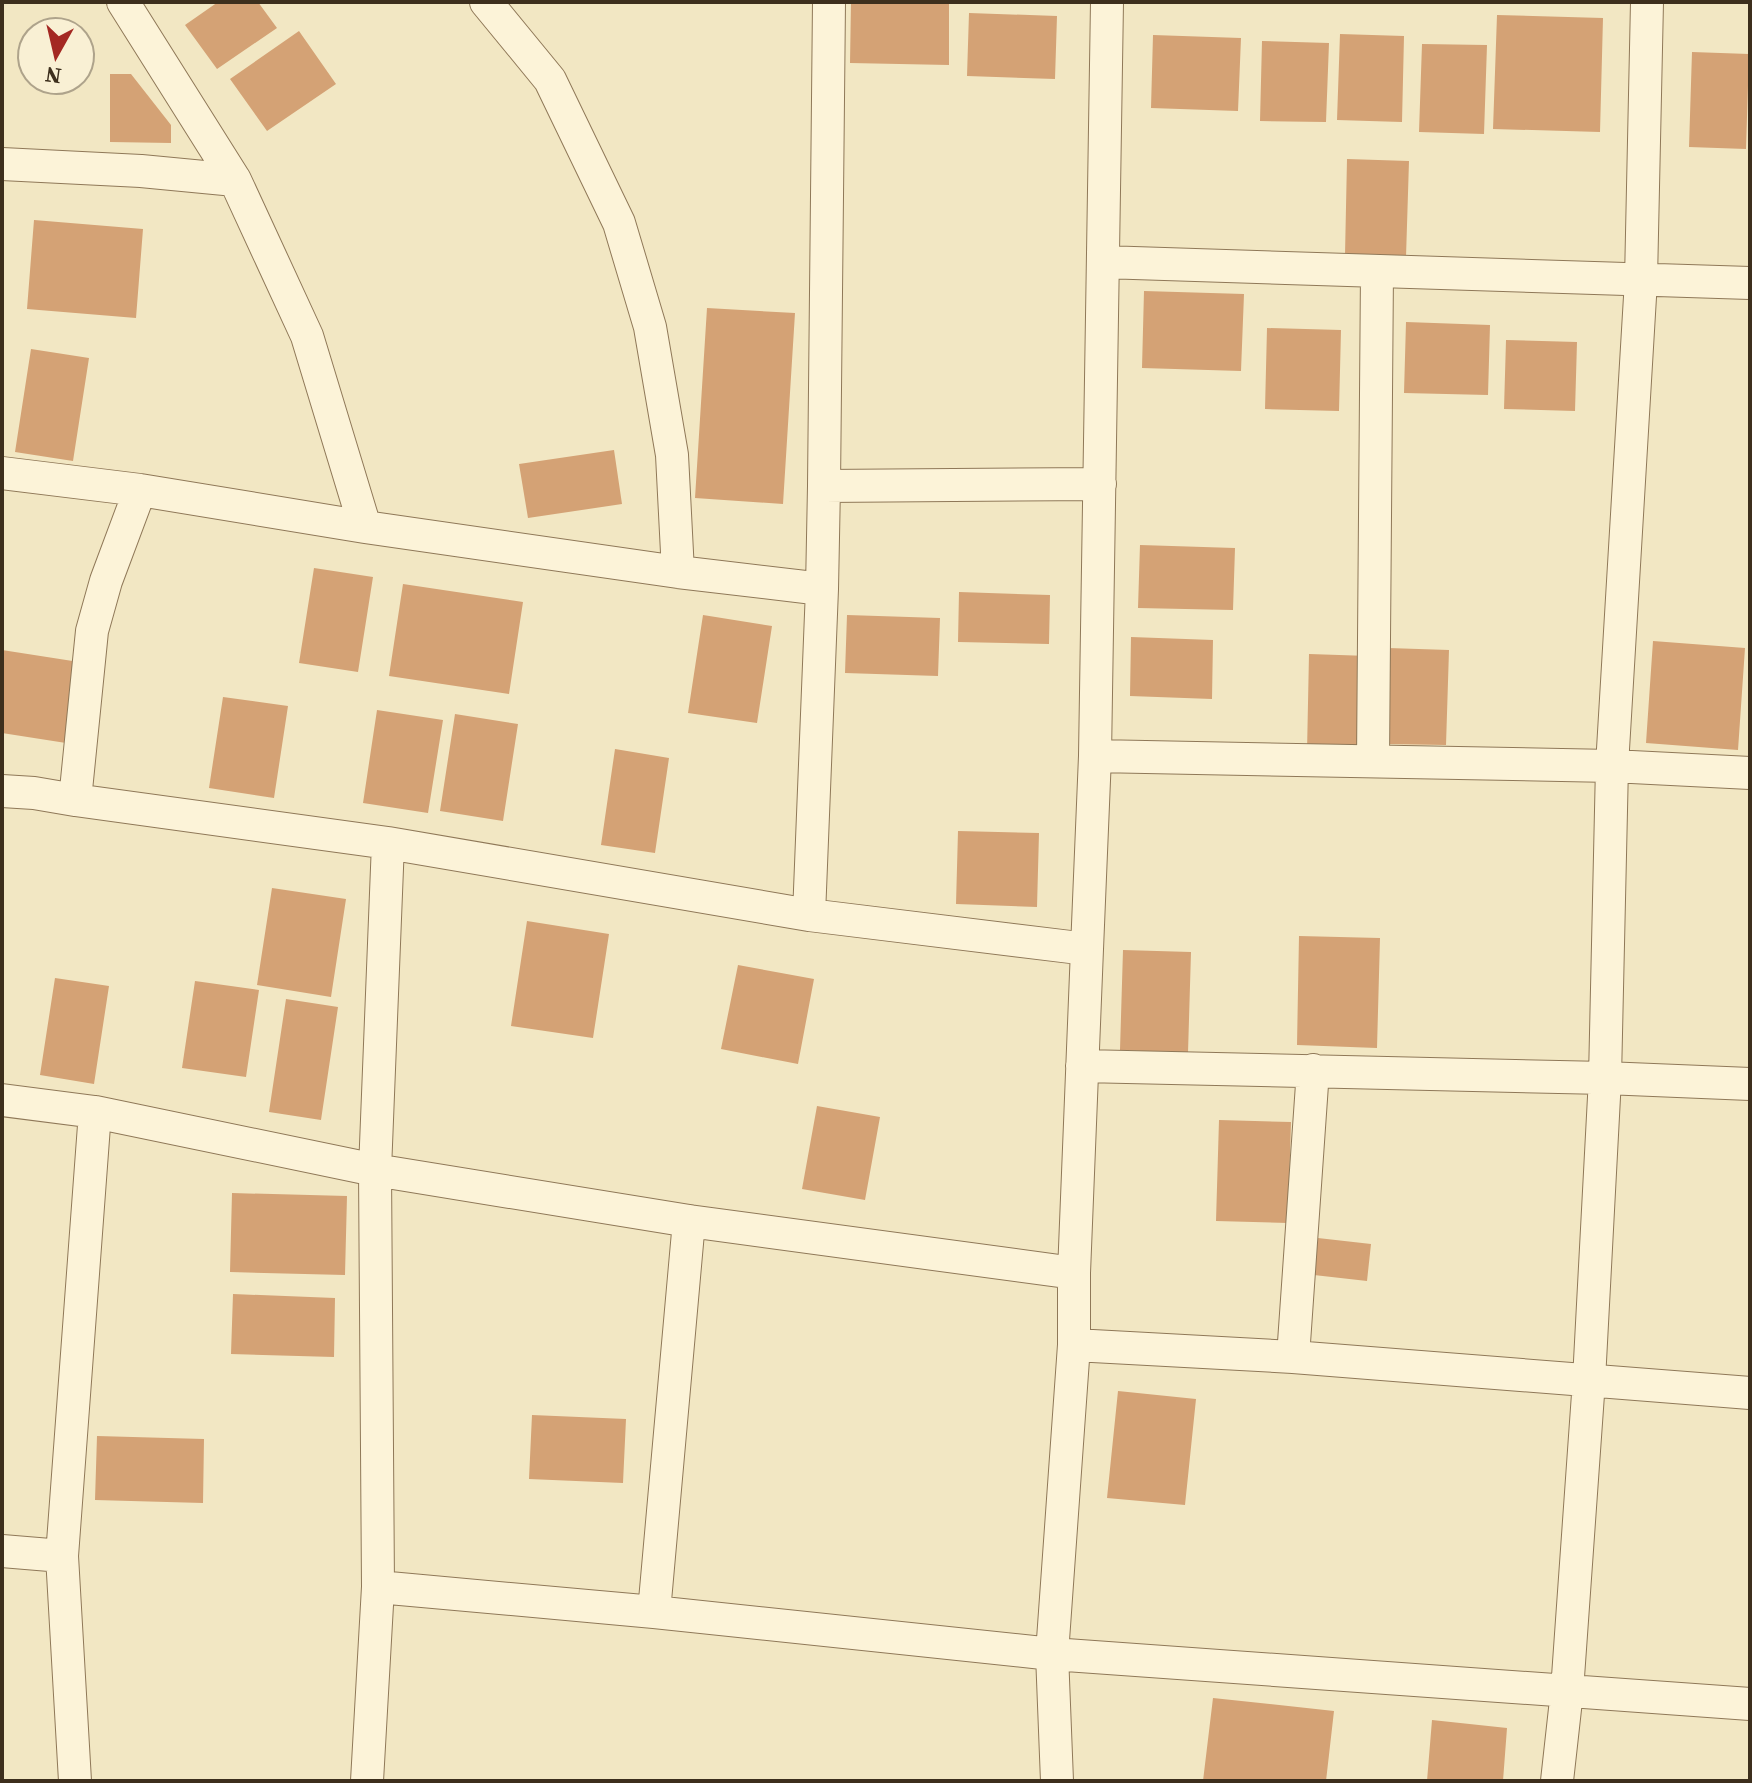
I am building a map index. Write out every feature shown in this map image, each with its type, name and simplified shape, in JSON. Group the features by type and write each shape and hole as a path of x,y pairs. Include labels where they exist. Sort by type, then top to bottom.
{"street":[{"path":"123,2 235,180 307,336 365,527"},
{"path":"486,2 550,80 619,223 650,327 672,455 678,572"},
{"path":"809,915 822,589 829,2"},
{"path":"1057,1781 1052,1654 1074,1345 1074,1273 1095,756 1107,2"},
{"path":"1557,1781 1567,1691 1589,1380 1605,1078 1612,766 1641,280 1647,2"},
{"path":"2,164 141,171 235,180"},
{"path":"1103,262 1750,283"},
{"path":"1373,761 1377,271"},
{"path":"2,473 140,490 365,527 678,572 822,589"},
{"path":"824,486 1100,484"},
{"path":"75,800 92,631 106,581 140,490"},
{"path":"1095,756 1612,766 1750,773"},
{"path":"2,791 388,843 809,915 1087,949"},
{"path":"367,1781 378,1587 375,1170 388,843"},
{"path":"1082,1066 1750,1084"},
{"path":"1293,1357 1313,1070"},
{"path":"2,1100 95,1112 375,1170 689,1221 1074,1273"},
{"path":"75,1781 62,1556 95,1112"},
{"path":"654,1612 689,1221"},
{"path":"1074,1345 1293,1357 1750,1393"},
{"path":"2,1551 62,1556"},
{"path":"378,1587 654,1612 1052,1654 1750,1704"}],"building":[{"path":"218,2 258,2 277,28 217,69 185,25"},
{"path":"851,2 949,2 949,65 850,63"},
{"path":"969,13 1057,16 1055,79 967,76"},
{"path":"1497,15 1603,18 1600,132 1493,129"},
{"path":"299,31 336,84 267,131 230,79"},
{"path":"1340,34 1404,36 1402,122 1337,120"},
{"path":"1153,35 1241,38 1238,111 1151,108"},
{"path":"1262,41 1329,43 1326,122 1260,121"},
{"path":"1422,44 1487,45 1484,134 1419,132"},
{"path":"1692,52 1749,54 1746,149 1689,147"},
{"path":"110,74 131,74 171,125 171,143 110,142"},
{"path":"1347,159 1409,161 1406,257 1345,255"},
{"path":"34,220 143,229 136,318 27,309"},
{"path":"1144,291 1244,294 1241,371 1142,368"},
{"path":"707,308 795,313 783,504 695,498"},
{"path":"1406,322 1490,325 1488,395 1404,393"},
{"path":"1267,328 1341,330 1339,411 1265,409"},
{"path":"1506,340 1577,342 1575,411 1504,409"},
{"path":"31,349 89,358 73,461 15,452"},
{"path":"614,450 622,504 528,518 519,464"},
{"path":"1140,545 1235,548 1233,610 1138,608"},
{"path":"314,568 373,577 358,672 299,663"},
{"path":"403,584 523,602 509,694 389,676"},
{"path":"959,592 1050,595 1049,644 958,642"},
{"path":"703,615 772,626 757,723 688,713"},
{"path":"847,615 940,618 938,676 845,673"},
{"path":"1131,637 1213,640 1212,699 1130,696"},
{"path":"1653,641 1745,648 1738,750 1646,743"},
{"path":"1388,648 1449,650 1446,745 1386,744"},
{"path":"2,650 79,662 66,743 2,733"},
{"path":"1309,654 1369,656 1366,753 1307,752"},
{"path":"223,697 288,706 274,798 209,788"},
{"path":"377,710 443,720 428,813 363,803"},
{"path":"455,714 518,724 503,821 440,811"},
{"path":"615,749 669,758 655,853 601,845"},
{"path":"958,831 1039,833 1037,907 956,904"},
{"path":"272,888 346,899 331,997 257,985"},
{"path":"527,921 609,934 593,1038 511,1026"},
{"path":"1299,936 1380,938 1377,1048 1297,1045"},
{"path":"1123,950 1191,952 1188,1053 1120,1050"},
{"path":"738,965 814,979 798,1064 721,1049"},
{"path":"55,978 109,986 94,1084 40,1075"},
{"path":"195,981 259,990 246,1077 182,1068"},
{"path":"286,999 338,1007 321,1120 269,1112"},
{"path":"817,1106 880,1117 865,1200 802,1189"},
{"path":"1219,1120 1291,1122 1288,1223 1216,1221"},
{"path":"232,1193 347,1196 345,1275 230,1272"},
{"path":"1309,1237 1371,1244 1367,1281 1305,1274"},
{"path":"233,1294 335,1298 334,1357 231,1354"},
{"path":"1118,1391 1196,1399 1185,1505 1107,1498"},
{"path":"532,1415 626,1419 623,1483 529,1479"},
{"path":"97,1436 204,1439 203,1503 95,1500"},
{"path":"1213,1698 1334,1711 1326,1781 1203,1781"},
{"path":"1432,1720 1507,1728 1503,1781 1427,1781"}]}
